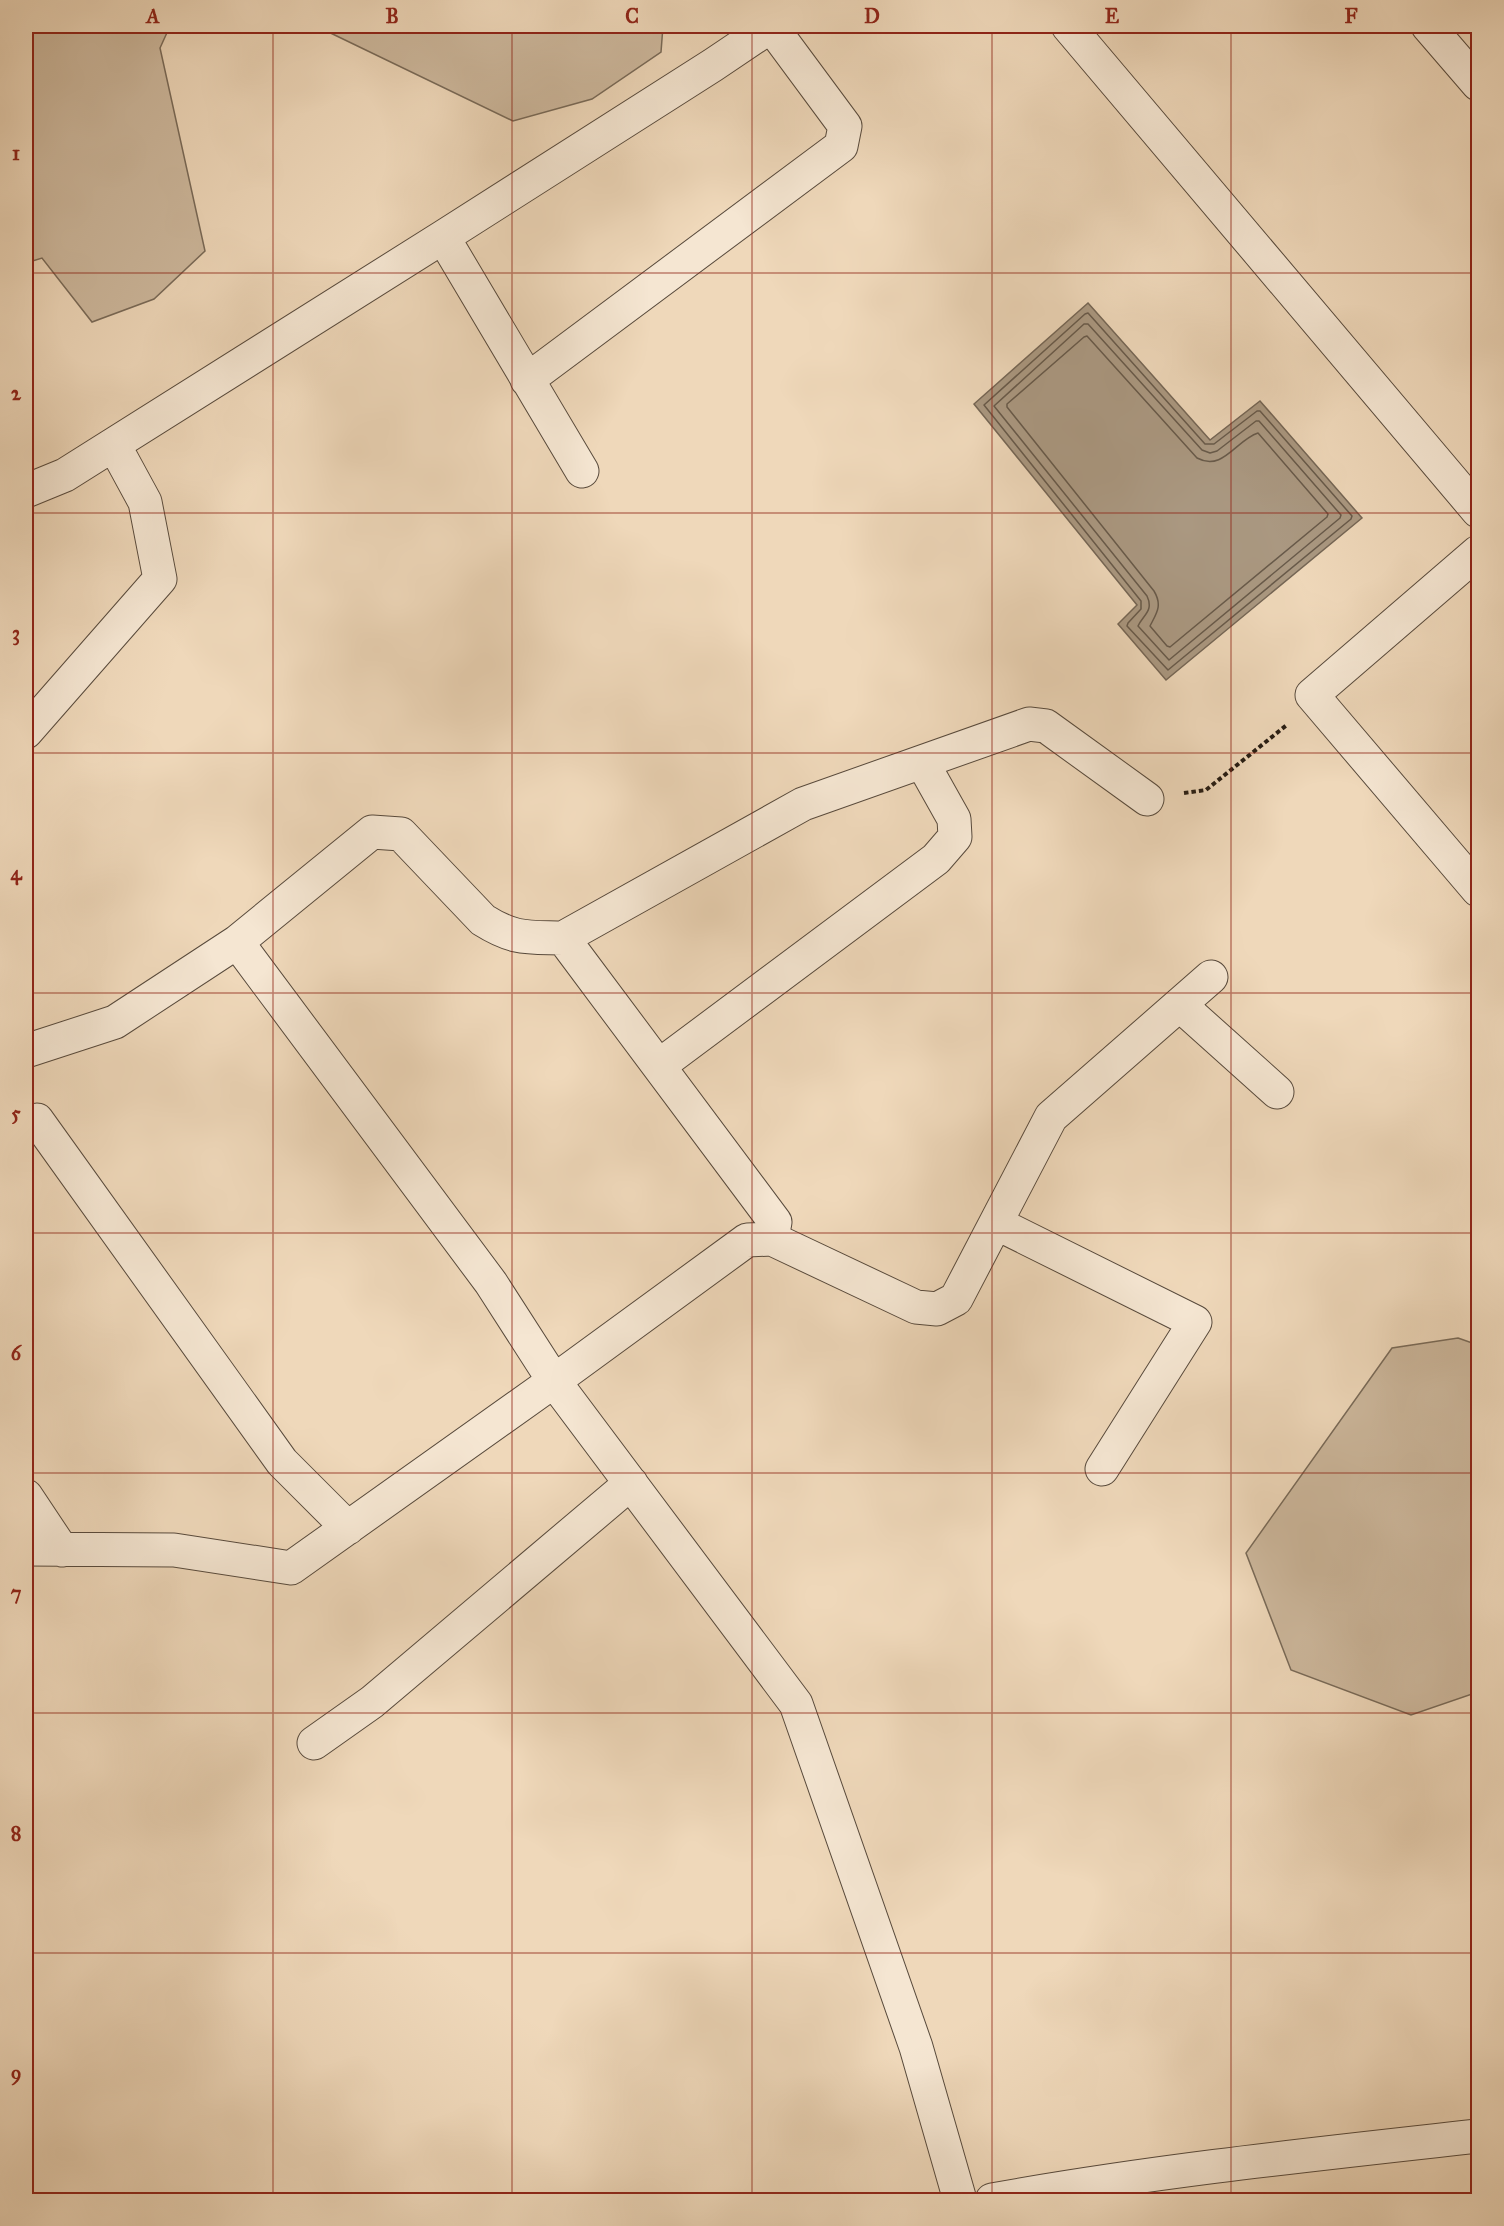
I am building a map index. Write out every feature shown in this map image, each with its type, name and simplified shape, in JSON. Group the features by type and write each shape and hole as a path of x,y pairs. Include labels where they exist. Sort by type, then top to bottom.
{"street":[{"path":"26,491 65,476 771,26 844,126 842,146 527,380"},
{"path":"1068,26 1479,511"},
{"path":"1428,26 1479,84"},
{"path":"443,237 582,471"},
{"path":"26,732 160,579 144,502 114,444"},
{"path":"1479,552 1312,695 1479,890"},
{"path":"26,1051 116,1022 237,942 372,831 401,834 483,920 499,930 519,937 563,938 803,804 1029,724 1046,726 1147,799"},
{"path":"660,1065 936,859 955,837 954,819 921,762"},
{"path":"563,938 775,1221 772,1239"},
{"path":"237,942 491,1283 554,1381 796,1704 916,2047 960,2200"},
{"path":"26,1550 174,1550 291,1568 747,1240 772,1239 916,1307 937,1309 956,1299 1051,1117 1211,977"},
{"path":"1180,1005 1277,1092"},
{"path":"26,1125 37,1120 282,1462 348,1528"},
{"path":"996,1223 1196,1322 1102,1468"},
{"path":"314,1743 372,1702 631,1483"},
{"path":"26,1496 62,1550"},
{"path":"992,2200 1078,2185 1215,2166 1479,2136"}],"path":[{"path":"1147,799 1206,790 1317,701"}],"shaded area":[{"path":"26,26 170,26 160,48 205,251 154,299 92,322 42,258 26,263"},
{"path":"316,26 663,26 661,52 592,99 513,121"},
{"path":"1458,1338 1478,1345 1478,1692 1411,1715 1291,1670 1246,1553 1392,1348"}],"water":[{"path":"1088,303 1210,440 1260,401 1362,518 1166,680 1118,624 1137,605 974,404"}]}
